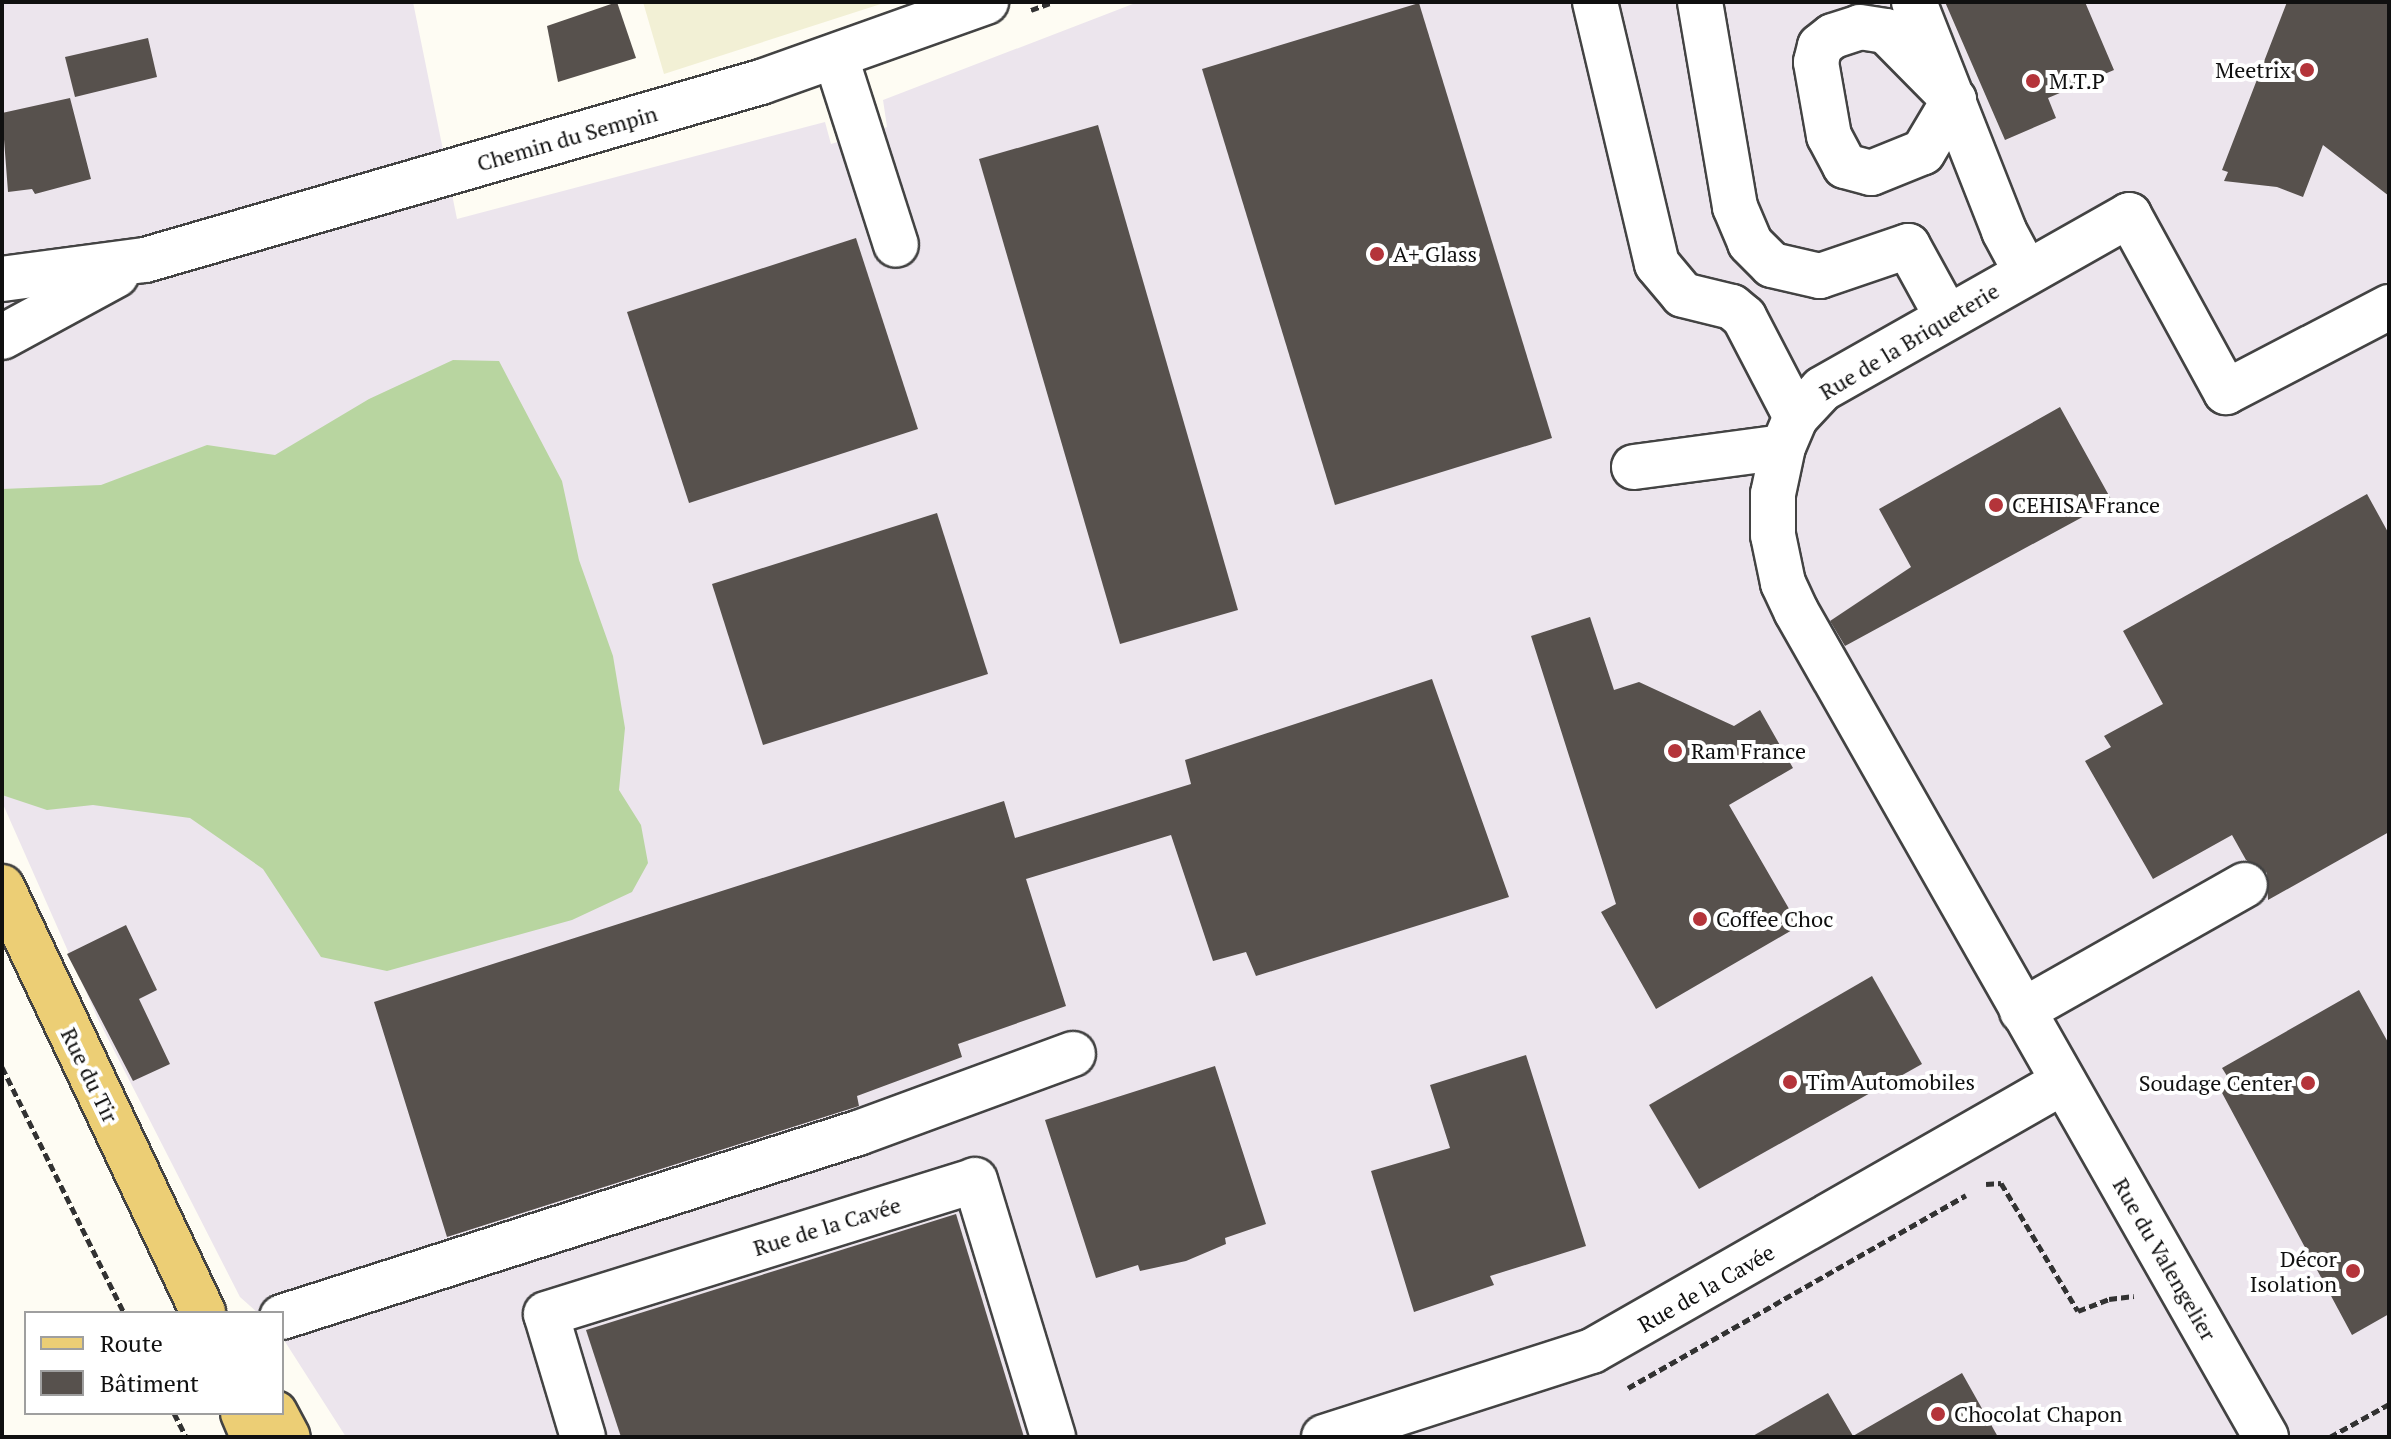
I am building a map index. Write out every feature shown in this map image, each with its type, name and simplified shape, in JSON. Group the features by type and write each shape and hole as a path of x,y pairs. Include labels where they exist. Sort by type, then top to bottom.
{"main road":[{"name":"Rue du Tir","path":"2,887 181,1260 202,1311"},
{"name":"Rue du Tir","path":"181,1260 214,1311"},
{"path":"244,1415 253,1437"},
{"path":"276,1415 288,1437"}],"street":[{"name":"Chemin du Sempin","path":"2,279 145,260 836,58 986,2"},
{"path":"1595,2 1657,264 1683,295 1732,307 1744,317 1790,432 1773,508 1783,583 2063,1082"},
{"path":"1700,2 1735,207 1750,243 1772,265 1820,276 1908,246 1947,317"},
{"path":"1914,2 2004,231 2026,272"},
{"path":"836,58 896,245"},
{"name":"Rue de la Briqueterie","path":"1790,432 1822,389 2129,215 2226,392 2385,320"},
{"name":"Chemin du Sempin","path":"4,335 145,260"},
{"path":"1634,467 1790,432"},
{"path":"2022,1011 2245,885"},
{"path":"284,1316 858,1133 1073,1054"},
{"name":"Rue de la Cavée","path":"1324,1437 1592,1351 2063,1082"},
{"name":"Rue du Valengelier","path":"2063,1082 2266,1437"},
{"name":"Rue de la Cavée","path":"583,1437 546,1314 975,1180 1053,1437"}],"path":[{"path":"2,1067 123,1311"},
{"path":"2330,1437 2389,1404"},
{"path":"175,1415 186,1437"}],"shaded area":[{"path":"2,2 413,2 457,219 825,122 831,144 887,127 883,100 1138,2 2389,2 2389,1437 346,1437 284,1340 284,1311 256,1311 240,1297 98,1019 2,802"},
{"path":"643,2 887,2 664,74"}],"green space":[{"path":"453,360 499,361 562,481 579,560 613,656 625,728 619,790 641,825 648,863 632,892 572,920 387,971 321,957 263,869 190,818 93,805 47,810 2,795 2,489 101,485 207,445 275,455 369,399"}],"building":[{"path":"617,2 636,58 558,82 547,26"},
{"name":"M.T.P","path":"1945,2 2085,2 2114,70 2048,98 2056,118 2005,140"},
{"name":"Meetrix","path":"2287,2 2389,2 2389,196 2323,145 2303,197 2277,187 2224,181 2228,172 2222,170"},
{"name":"A+ Glass","path":"1419,3 1552,438 1335,505 1202,69"},
{"path":"148,38 157,77 75,97 65,57"},
{"path":"70,98 91,179 35,194 32,189 8,192 2,113"},
{"path":"1098,125 1238,610 1120,644 979,159"},
{"path":"856,238 918,429 689,503 627,312"},
{"name":"CEHISA France","path":"2060,407 2112,501 1845,646 1830,621 1911,567 1879,509"},
{"path":"2367,494 2389,534 2389,832 2268,900 2267,873 2246,860 2232,835 2153,879 2085,761 2111,747 2104,736 2163,704 2123,631"},
{"path":"937,513 988,674 763,745 712,584"},
{"path":"1590,617 1614,690 1639,682 1734,726 1760,710 1793,768 1729,805 1799,926 1656,1009 1601,912 1616,904 1531,636"},
{"path":"1432,679 1509,897 1256,976 1246,952 1213,961 1171,835 1026,879 1066,1006 958,1044 962,1057 857,1096 859,1106 447,1237 374,1002 1004,801 1015,838 1191,784 1185,760"},
{"path":"126,925 157,990 139,999 170,1064 133,1081 67,954"},
{"name":"Tim Automobiles","path":"1872,976 1922,1064 1699,1189 1649,1105"},
{"name":"Soudage Center","path":"2359,990 2389,1044 2389,1314 2352,1335 2221,1091 2232,1084 2222,1068"},
{"path":"1526,1055 1586,1246 1490,1276 1494,1285 1414,1312 1371,1171 1450,1148 1430,1085"},
{"path":"1215,1066 1266,1224 1225,1238 1226,1244 1186,1261 1140,1271 1138,1265 1096,1278 1045,1120"},
{"path":"956,1214 1024,1437 621,1437 586,1330"},
{"name":"Chocolat Chapon","path":"1962,1373 1998,1437 1751,1437 1828,1393 1853,1436"}],"place":[{"name":"Meetrix","path":"2307,70"},
{"name":"M.T.P","path":"2033,81"},
{"name":"A+ Glass","path":"1377,254"},
{"name":"CEHISA France","path":"1996,505"},
{"name":"Ram France","path":"1675,751"},
{"name":"Coffee Choc","path":"1700,919"},
{"name":"Tim Automobiles","path":"1790,1082"},
{"name":"Soudage Center","path":"2308,1083"},
{"name":"Décor Isolation","path":"2353,1271"},
{"name":"Chocolat Chapon","path":"1938,1414"}]}
